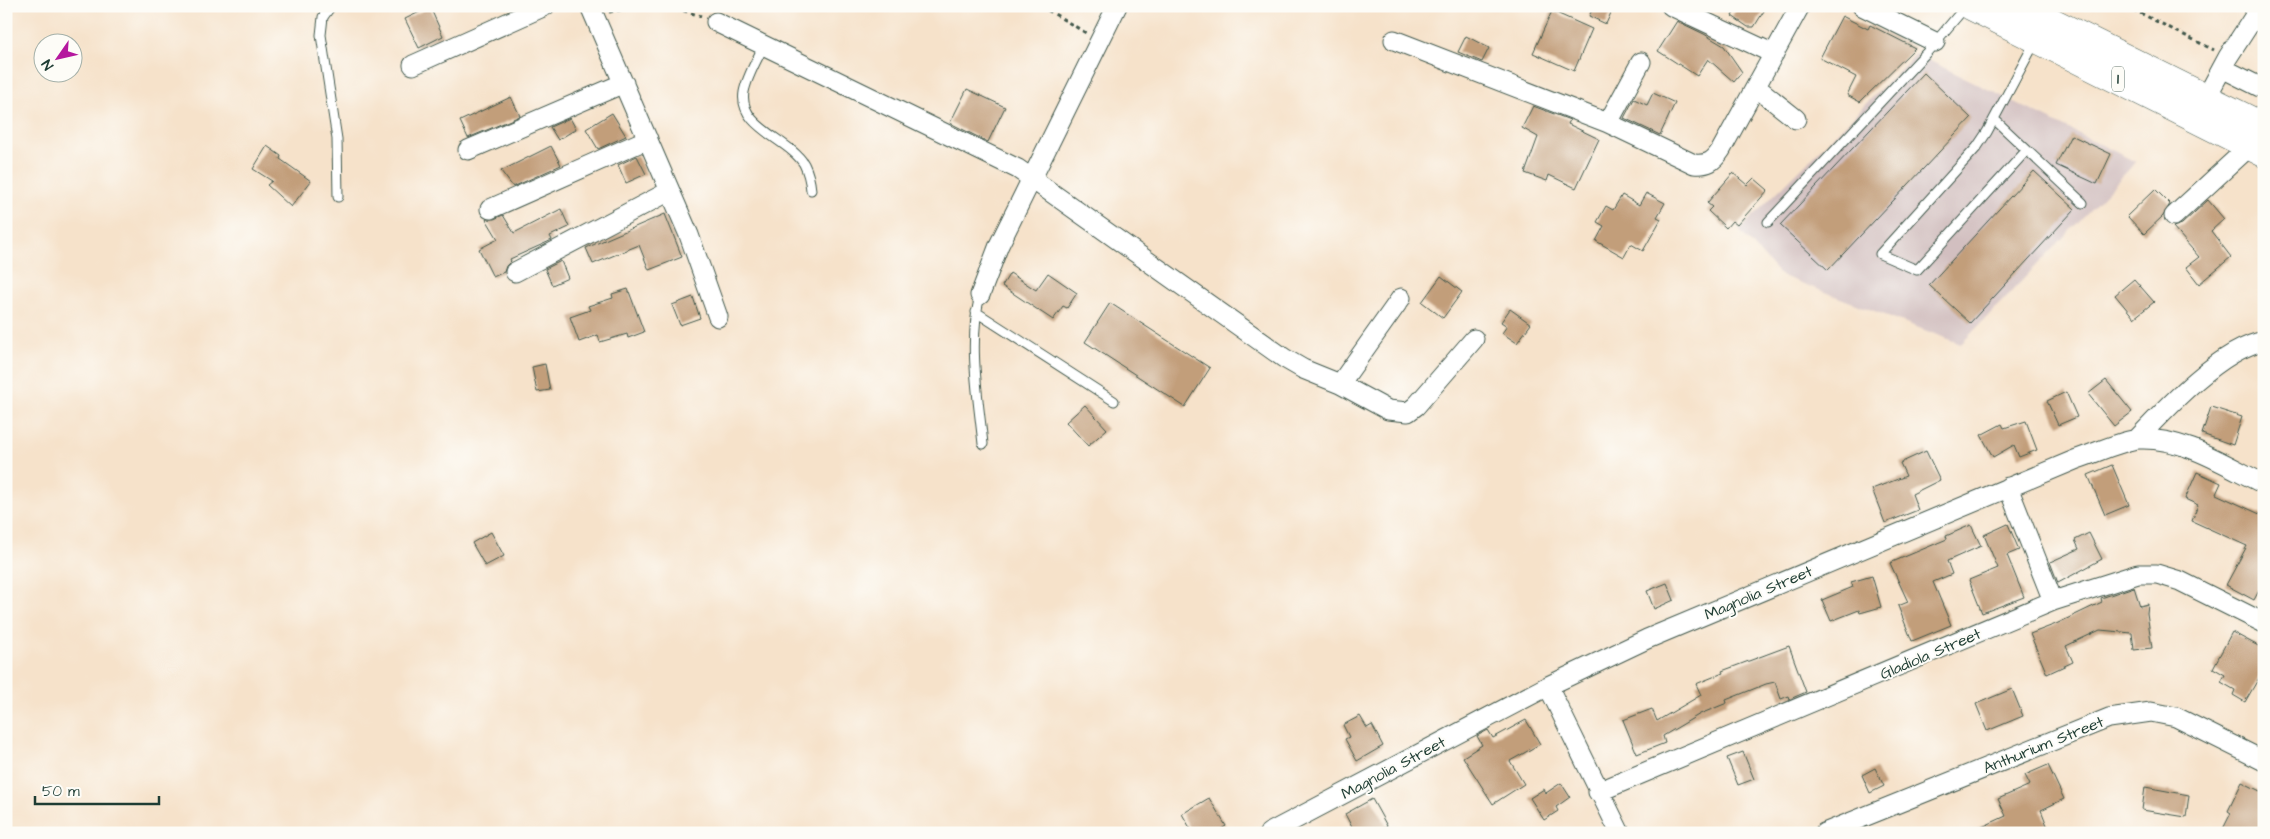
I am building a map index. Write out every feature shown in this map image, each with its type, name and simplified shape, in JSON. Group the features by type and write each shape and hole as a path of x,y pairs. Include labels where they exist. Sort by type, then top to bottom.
{"highway":[{"name":"1","path":"1971,6 2042,29 2206,98 2259,142"},
{"name":"1","path":"2020,6 2042,29 2259,142"}],"street":[{"path":"413,65 545,6"},
{"path":"978,304 999,245 1117,6"},
{"path":"1671,6 1774,54"},
{"path":"1394,40 1608,123 1694,164 1705,164 1714,161 1721,150 1800,6"},
{"path":"1862,6 1935,42"},
{"path":"2206,98 2225,63 2261,6"},
{"path":"592,11 701,265 718,318"},
{"path":"716,22 1007,162 1284,358 1340,384 1388,410 1408,412 1416,406 1474,339"},
{"path":"1608,123 1640,62"},
{"path":"2225,63 2264,89"},
{"path":"468,150 624,83"},
{"path":"1756,87 1796,119"},
{"path":"490,209 648,140"},
{"path":"2174,216 2259,142"},
{"path":"515,272 670,191"},
{"path":"1340,384 1402,298"},
{"path":"2137,439 2170,404 2228,356 2247,345 2264,341"},
{"name":"Magnolia Street","path":"1269,833 1548,686 1647,639 2077,459 2137,439 2178,444 2264,484"},
{"path":"2008,487 2053,601"},
{"name":"Gladiola Street","path":"1598,792 2053,601 2138,574 2157,574 2180,581 2264,623"},
{"path":"1548,686 1598,792 1620,833"},
{"name":"Anthurium Street","path":"1824,833 2109,718 2151,712 2176,717 2264,761"}],"lane":[{"path":"331,6 323,17 321,35 337,139 338,197"},
{"path":"1768,222 1966,6"},
{"path":"2027,150 1916,270 1880,254 1963,164 1987,132 2042,29"},
{"path":"764,45 746,84 744,102 752,118 795,153 803,163 808,174 811,190"},
{"path":"1994,119 2083,203"},
{"path":"978,304 1114,401"},
{"path":"978,304 976,376 983,444"}],"path":[{"path":"592,11 640,6"},
{"path":"668,6 716,22"},
{"path":"1041,6 1099,41"},
{"path":"2126,6 2225,63"}],"shaded area":[{"path":"1916,54 2136,162 1961,344 1780,275 1739,230"}],"building":[{"path":"1594,6 1614,6 1606,24 1589,16"},
{"path":"1738,6 1767,6 1754,27 1748,27 1732,16"},
{"path":"430,7 443,36 419,48 405,19"},
{"path":"1552,11 1592,29 1574,71 1533,53"},
{"path":"1842,16 1868,29 1870,25 1915,48 1860,102 1847,95 1856,77 1820,58"},
{"path":"1677,21 1724,46 1742,72 1734,82 1708,59 1697,76 1658,51"},
{"path":"1466,36 1489,48 1482,62 1458,52"},
{"path":"1924,73 1971,118 1828,270 1780,225"},
{"path":"967,89 1005,107 988,142 950,123"},
{"path":"1653,93 1675,103 1660,135 1624,118 1634,99 1647,105"},
{"path":"511,97 520,116 468,138 460,121"},
{"path":"1533,106 1570,120 1568,124 1599,139 1576,188 1549,175 1547,181 1525,173 1538,137 1522,128"},
{"path":"612,113 626,136 598,149 586,129"},
{"path":"570,118 576,129 558,140 550,127"},
{"path":"2071,135 2111,154 2097,184 2056,165"},
{"path":"267,146 281,156 280,159 311,181 291,207 267,185 272,181 253,169"},
{"path":"551,146 561,165 513,187 501,171"},
{"path":"637,156 646,174 626,183 618,165"},
{"path":"2034,171 2075,209 1970,323 1929,285"},
{"path":"1733,173 1747,185 1754,178 1768,190 1737,225 1732,221 1726,228 1708,211 1712,207 1707,203"},
{"path":"2155,189 2170,204 2163,216 2144,234 2127,216"},
{"path":"1646,193 1665,203 1657,217 1661,219 1643,251 1631,244 1624,257 1596,241 1604,226 1597,222 1606,206 1613,210 1622,195 1639,205"},
{"path":"2208,200 2224,219 2211,231 2231,257 2199,284 2186,267 2199,257 2173,227 2182,224"},
{"path":"561,209 569,227 550,236 552,240 510,259 511,261 506,266 504,272 493,277 479,249 498,239 486,219 494,219 503,215 514,233"},
{"path":"665,214 682,257 649,270 639,245 593,264 586,248"},
{"path":"561,261 568,278 552,285 545,269"},
{"path":"1010,273 1036,290 1048,273 1077,293 1067,308 1063,306 1053,320 1002,286"},
{"path":"1441,276 1462,292 1443,318 1422,302"},
{"path":"2134,279 2154,302 2134,318 2115,295"},
{"path":"628,289 644,332 628,338 627,334 600,342 598,335 579,342 570,317 590,310 588,306 613,298 612,294"},
{"path":"693,297 700,318 680,325 672,305"},
{"path":"1110,303 1210,368 1185,407 1085,342"},
{"path":"1510,309 1531,324 1517,343 1502,333 1507,326 1501,322"},
{"path":"545,364 550,390 537,392 532,367"},
{"path":"2106,380 2132,412 2114,426 2088,394"},
{"path":"2066,392 2077,417 2058,425 2047,401"},
{"path":"1085,405 1107,429 1088,446 1066,422"},
{"path":"2211,407 2242,417 2233,445 2202,434"},
{"path":"2026,421 2037,450 2019,457 2014,445 1993,457 1981,435 2002,424 2004,428"},
{"path":"1926,451 1940,480 1912,494 1918,510 1885,523 1872,489 1906,476 1900,463"},
{"path":"2112,465 2129,505 2105,515 2088,475"},
{"path":"2197,472 2221,483 2216,494 2264,516 2264,581 2254,600 2226,585 2247,546 2192,521 2198,505 2185,499"},
{"path":"2008,524 2019,550 2007,555 2024,597 1982,613 1969,580 1998,568 1984,535"},
{"path":"1971,525 1981,546 1947,561 1952,574 1933,582 1951,625 1912,641 1898,606 1908,602 1890,563 1947,539 1946,536"},
{"path":"491,532 504,556 485,566 472,543"},
{"path":"2089,533 2102,559 2058,583 2050,562 2079,549 2075,540"},
{"path":"1872,576 1881,607 1860,613 1859,610 1831,621 1822,600 1853,587 1851,582"},
{"path":"1667,583 1674,600 1654,609 1647,591"},
{"path":"2134,587 2140,606 2148,604 2147,613 2152,648 2134,650 2132,633 2100,630 2066,646 2073,662 2047,674 2030,634 2102,602 2101,598"},
{"path":"2232,632 2264,649 2264,669 2245,702 2233,695 2235,690 2221,682 2225,675 2213,668"},
{"path":"1789,646 1806,692 1790,699 1789,696 1781,699 1775,682 1766,684 1726,700 1727,703 1700,714 1663,736 1665,743 1637,754 1623,720 1652,709 1657,721 1701,695 1696,684 1723,673 1722,671"},
{"path":"2012,689 2023,716 1987,731 1976,704"},
{"path":"1360,716 1367,728 1372,725 1383,746 1357,761 1345,739 1349,737 1343,725"},
{"path":"1526,720 1540,744 1510,761 1524,784 1493,804 1463,757 1482,745 1477,736 1488,730 1493,738"},
{"path":"1743,752 1754,779 1738,785 1727,758"},
{"path":"2048,765 2064,799 2041,810 2050,833 1969,833 2006,816 1998,799 2030,785 2025,775"},
{"path":"1875,768 1884,786 1870,793 1862,775"},
{"path":"2242,782 2264,793 2264,833 2221,833 2231,813 2228,811"},
{"path":"1561,783 1570,797 1556,807 1558,811 1544,820 1530,798 1544,789 1546,793"},
{"path":"2145,787 2189,795 2186,817 2142,810"},
{"path":"1209,798 1226,826 1215,833 1193,833 1182,814"},
{"path":"1372,799 1387,826 1375,833 1355,833 1345,814"}]}
